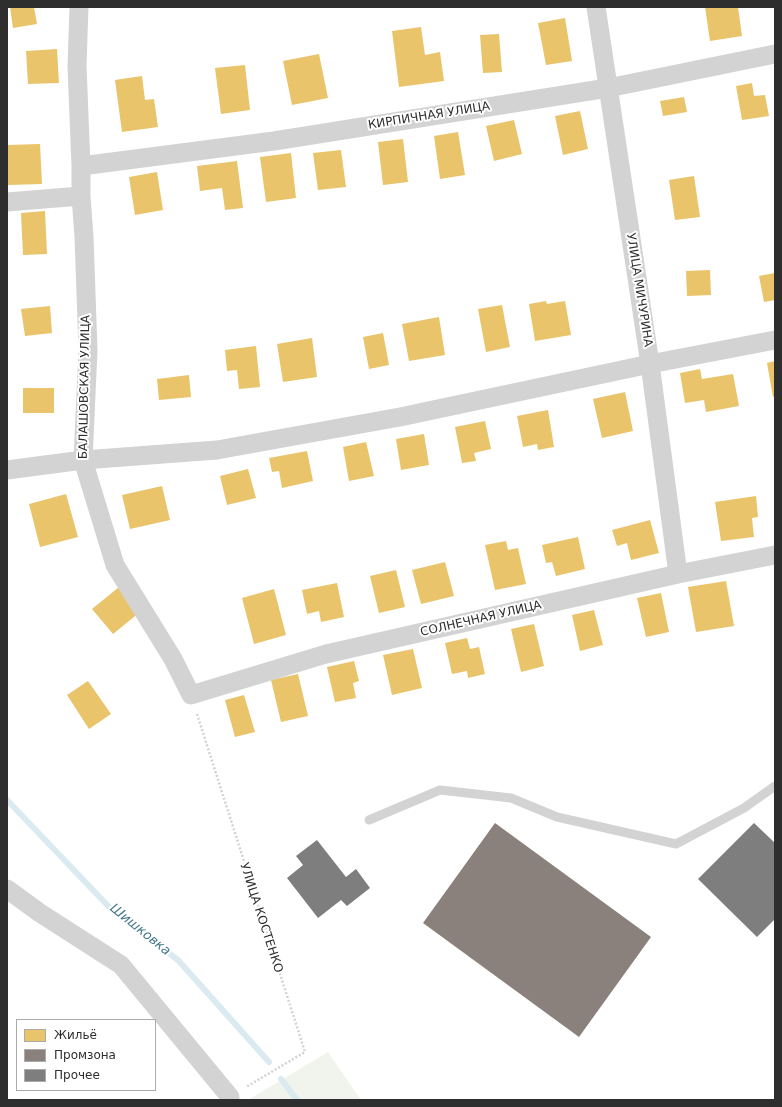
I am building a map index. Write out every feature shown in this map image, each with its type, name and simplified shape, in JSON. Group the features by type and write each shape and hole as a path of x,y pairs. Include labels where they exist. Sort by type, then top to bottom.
{"street":[{"name":"БАЛАШОВСКАЯ УЛИЦА","path":"79,7 77,66 88,350 83,460 115,565 173,659 191,695"},
{"name":"УЛИЦА МИЧУРИНА","path":"596,7 650,364 678,574"},
{"name":"КИРПИЧНАЯ УЛИЦА","path":"81,166 274,141 608,88 775,54"},
{"path":"7,202 81,196"},
{"path":"7,470 83,460 217,450 400,417 650,364 775,340"},
{"name":"СОЛНЕЧНАЯ УЛИЦА","path":"191,695 326,654 678,574 775,555"},
{"path":"7,889 40,913 121,965 230,1097"}],"lane":[{"path":"369,820 440,790 511,798 557,817 676,844 744,808 775,786"}],"path":[{"name":"УЛИЦА КОСТЕНКО","path":"191,695 305,1052 230,1097"}],"shaded area":[{"path":"328,1052 361,1100 248,1100"}],"building: Жильё":[{"path":"10,7 34,7 37,24 13,28"},
{"path":"705,7 738,7 742,36 710,41"},
{"path":"565,18 572,61 546,65 538,23"},
{"path":"421,27 425,55 440,52 444,81 399,87 392,31"},
{"path":"499,34 502,72 483,73 480,35"},
{"path":"57,49 59,83 28,84 26,51"},
{"path":"319,54 328,98 292,105 283,61"},
{"path":"245,65 250,110 221,114 215,68"},
{"path":"142,76 145,100 154,99 158,127 122,132 115,80"},
{"path":"752,83 754,96 765,95 769,116 742,120 736,86"},
{"path":"684,97 687,112 663,116 660,101"},
{"path":"580,111 588,149 563,155 555,116"},
{"path":"514,120 522,154 494,161 486,126"},
{"path":"458,132 465,175 440,179 434,136"},
{"path":"403,139 408,182 383,185 378,142"},
{"path":"40,144 42,184 8,185 7,145"},
{"path":"341,150 346,187 318,190 313,153"},
{"path":"291,153 296,198 266,202 260,157"},
{"path":"237,161 243,208 225,210 222,188 200,191 197,166"},
{"path":"157,172 163,210 135,215 129,177"},
{"path":"694,176 700,217 675,220 669,180"},
{"path":"45,211 47,254 23,255 21,213"},
{"path":"710,270 711,295 687,296 686,271"},
{"path":"775,273 775,300 764,302 759,276"},
{"path":"546,301 547,304 565,301 571,335 535,341 529,304"},
{"path":"502,305 510,347 486,352 478,309"},
{"path":"50,306 52,333 25,336 21,309"},
{"path":"439,317 445,355 409,361 402,324"},
{"path":"383,333 389,365 369,369 363,337"},
{"path":"312,338 317,377 283,382 277,344"},
{"path":"256,346 260,387 239,389 237,370 227,371 225,350"},
{"path":"775,361 775,396 773,397 767,363"},
{"path":"700,369 702,379 733,374 739,406 706,412 704,400 685,403 680,373"},
{"path":"189,375 191,397 159,400 157,379"},
{"path":"23,388 54,388 54,413 23,413"},
{"path":"625,392 633,431 602,438 593,399"},
{"path":"548,410 554,447 538,450 537,444 523,447 517,416"},
{"path":"485,421 491,449 474,453 476,461 462,463 455,427"},
{"path":"424,434 429,465 401,470 396,439"},
{"path":"366,442 374,476 349,481 343,447"},
{"path":"307,451 313,481 282,488 279,471 272,472 269,458"},
{"path":"248,469 256,498 227,505 220,476"},
{"path":"162,486 170,520 130,529 122,495"},
{"path":"66,494 78,537 40,547 29,504"},
{"path":"756,496 758,517 752,518 754,537 721,541 715,502"},
{"path":"650,520 659,553 631,560 627,543 617,546 612,530"},
{"path":"578,537 585,569 556,576 552,562 546,563 542,545"},
{"path":"506,541 508,550 518,548 526,584 495,590 485,545"},
{"path":"445,562 454,596 421,604 412,570"},
{"path":"396,570 405,607 379,613 370,576"},
{"path":"726,581 734,626 696,632 688,587"},
{"path":"337,583 344,617 321,622 319,611 307,614 302,590"},
{"path":"119,587 140,612 113,634 92,609"},
{"path":"274,589 286,635 254,644 242,598"},
{"path":"661,593 669,632 646,637 637,598"},
{"path":"594,610 603,645 580,651 572,615"},
{"path":"534,624 544,666 521,672 511,629"},
{"path":"467,638 470,649 479,647 485,674 468,678 467,671 452,674 445,643"},
{"path":"413,649 422,688 392,695 383,655"},
{"path":"354,661 359,681 353,683 356,698 335,702 327,667"},
{"path":"298,674 308,716 281,722 271,680"},
{"path":"88,681 111,714 89,729 67,695"},
{"path":"244,695 255,732 235,737 225,700"}],"building: Промзона":[{"path":"495,823 651,937 579,1037 423,923"}],"building: Прочее":[{"path":"754,823 775,843 775,919 757,937 698,879"},
{"path":"317,840 346,877 356,869 370,888 347,906 341,900 318,918 287,878 303,865 296,856"}],"waterway":[{"name":"Шишковка","path":"7,800 112,910 178,960 269,1062"},
{"name":"Шишковка","path":"281,1079 297,1100"}]}
